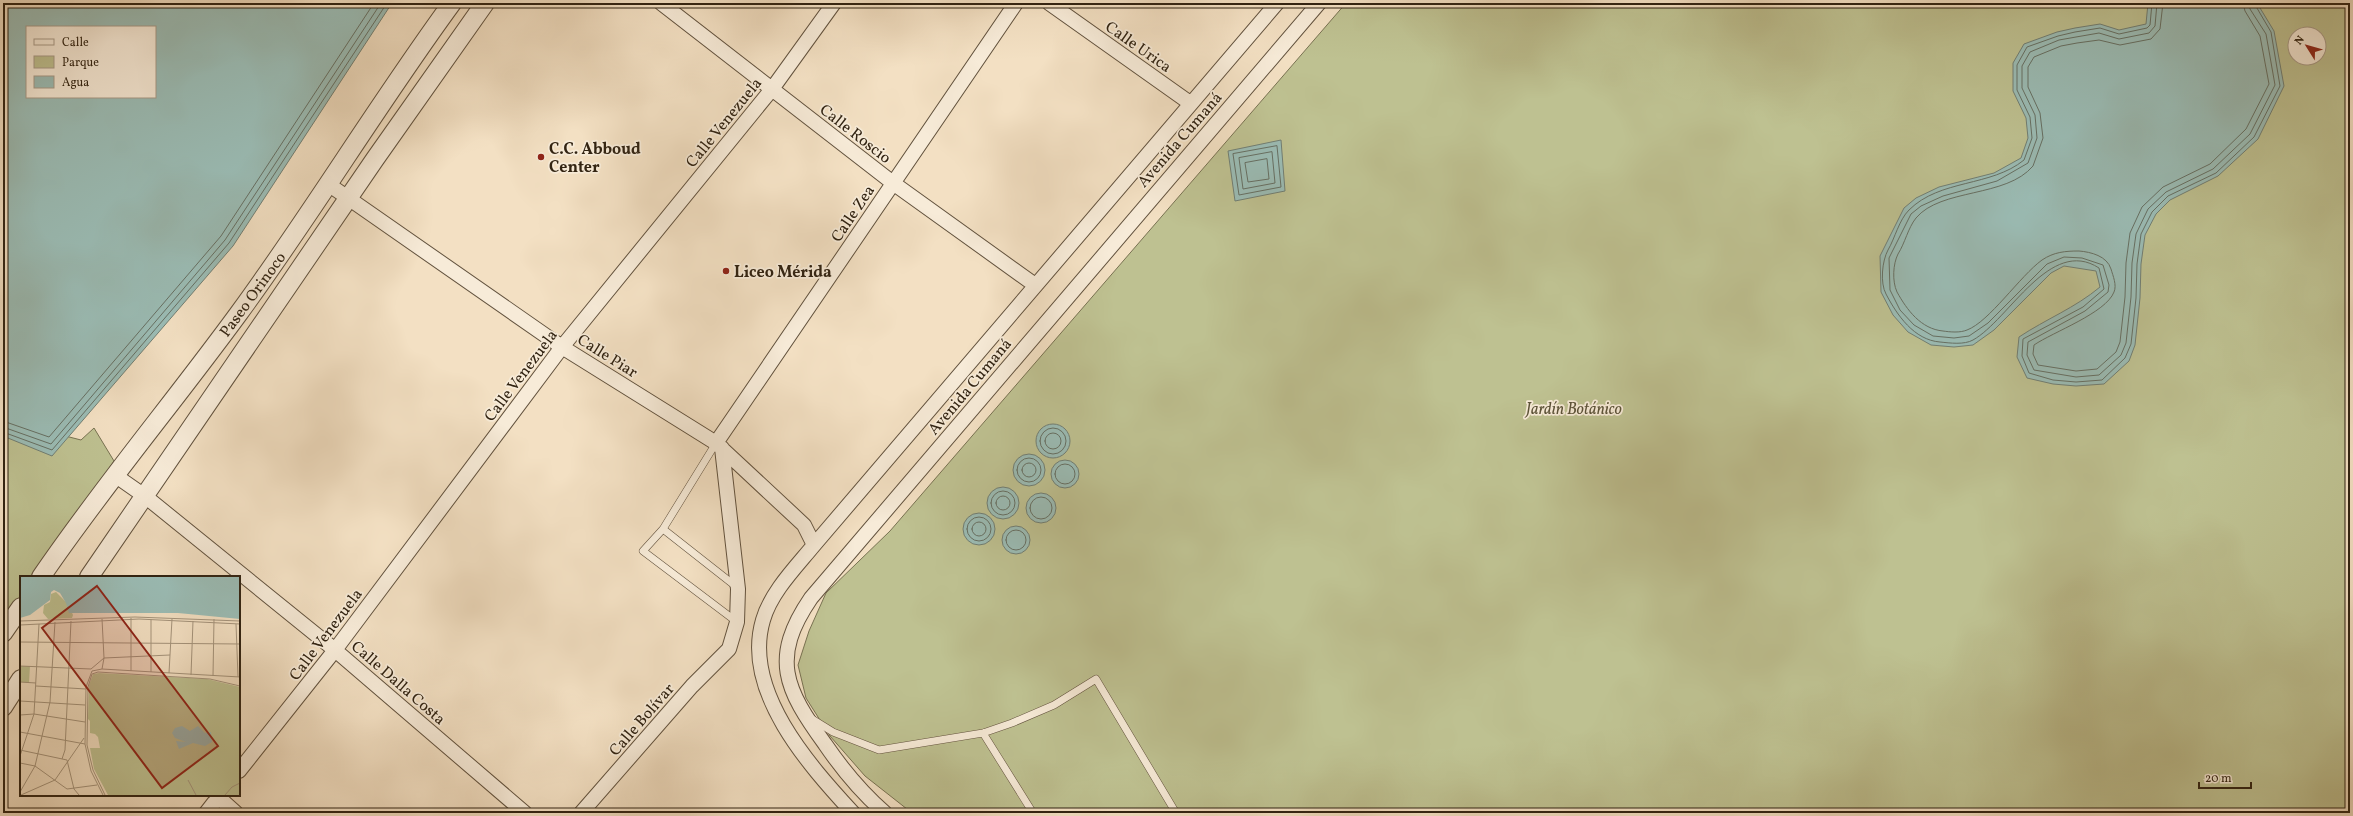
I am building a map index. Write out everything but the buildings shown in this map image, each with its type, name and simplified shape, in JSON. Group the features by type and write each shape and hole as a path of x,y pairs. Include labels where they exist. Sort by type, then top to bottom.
{"street":[{"name":"Paseo Orinoco","path":"42,576 239,313 328,184 381,103 452,3"},
{"name":"Paseo Orinoco","path":"91,576 349,198 486,3"},
{"name":"Calle Roscio","path":"661,3 893,183 1035,285"},
{"name":"Calle Venezuela","path":"240,771 335,650 562,347 772,89 834,3"},
{"name":"Calle Zea","path":"719,445 893,183 1016,3"},
{"name":"Calle Urica","path":"1049,3 1190,103"},
{"name":"Avenida Cumaná","path":"853,813 823,779 786,727 765,689 760,672 758,657 765,614 780,588 814,545 1277,3"},
{"name":"Avenida Cumaná","path":"885,813 840,765 804,715 789,686 787,656 793,627 811,598 1319,3"},
{"name":"Calle Piar","path":"328,184 391,230 562,347 719,445 804,524 814,545"},
{"path":"719,445 738,589 738,622"},
{"name":"Calle Dalla Costa","path":"116,476 146,497 335,650 525,813"},
{"path":"3,634 20,608"},
{"name":"Calle Bolívar","path":"581,813 692,686 729,649 738,622"},
{"path":"3,706 20,680"},
{"path":"206,813 218,796 236,813"}],"lane":[{"path":"719,445 662,529 643,551 738,622"},
{"path":"662,529 738,589"},
{"path":"804,715 833,732 879,750 983,733 1012,723 1054,705 1096,679 1176,813"},
{"path":"983,733 1033,813"}],"green space":[{"name":"Jardín Botánico","path":"1346,3 2350,3 2350,813 912,813 865,776 830,736 806,698 798,665 809,631 826,593 890,531"},
{"path":"3,420 81,440 94,428 114,461 37,576 20,576 20,602 3,627"}],"water":[{"path":"3,3 392,3 233,246 52,456 3,436"},
{"path":"2148,3 2257,3 2274,31 2284,86 2258,139 2218,176 2170,200 2156,214 2145,235 2141,264 2140,298 2135,345 2129,361 2104,384 2076,386 2053,384 2027,378 2017,357 2019,337 2081,301 2100,287 2096,271 2064,266 2051,273 1994,330 1973,345 1954,347 1931,345 1908,332 1893,315 1881,292 1880,256 1904,208 1916,198 1939,187 1994,173 2021,158 2028,138 2026,118 2013,91 2013,63 2024,44 2057,32 2075,28 2100,24 2119,30 2146,24"},
{"path":"1281,140 1285,191 1235,201 1228,151"},
{"path":"1053,424 1065,429 1070,441 1065,453 1053,458 1041,453 1036,441 1041,429"},
{"path":"1026,454 1032,454 1042,461 1045,470 1044,476 1038,483 1032,486 1026,486 1016,479 1013,473 1013,467 1020,457"},
{"path":"1065,460 1075,464 1079,474 1075,484 1065,488 1055,484 1051,474 1055,464"},
{"path":"1000,487 1006,487 1016,494 1019,503 1018,509 1012,516 1006,519 1000,519 990,512 987,506 987,500 994,490"},
{"path":"1041,493 1052,497 1056,508 1052,519 1041,523 1030,519 1026,508 1030,497"},
{"path":"976,513 982,513 991,517 995,529 991,541 982,545 976,545 967,541 963,532 963,526 967,517"},
{"path":"1016,526 1026,530 1030,540 1026,550 1016,554 1006,550 1002,540 1006,530"}],"place":[{"name":"C.C. Abboud Center","path":"541,157"},
{"name":"Liceo Mérida","path":"726,271"}]}
